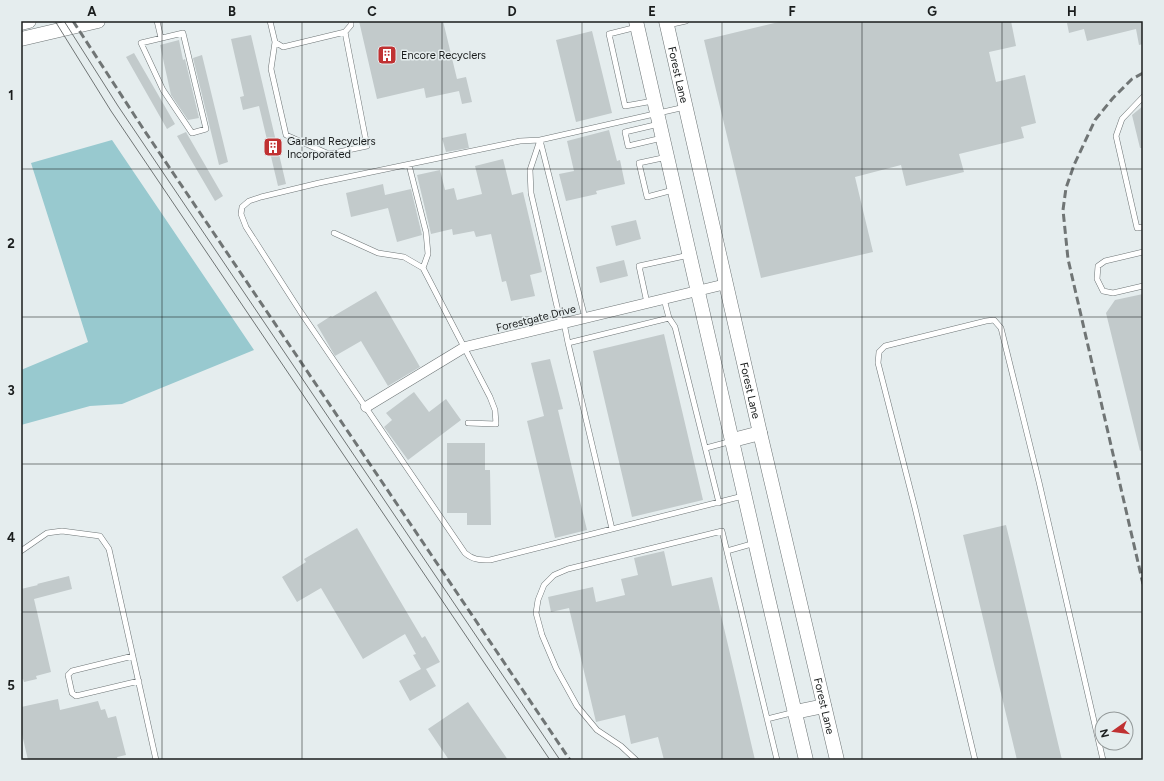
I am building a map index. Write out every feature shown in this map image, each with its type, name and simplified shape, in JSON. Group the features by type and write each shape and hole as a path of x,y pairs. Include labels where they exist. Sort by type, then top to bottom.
{"main road":[{"path":"21,23 29,21"},
{"path":"21,39 98,21"},
{"name":"Forest Lane","path":"667,23 760,433 837,760"},
{"path":"637,24 806,760"},
{"path":"732,440 760,433"},
{"path":"795,712 824,706"}],"street":[{"name":"Forestgate Drive","path":"366,408 465,347 726,284"}],"lane":[{"path":"157,21 161,38"},
{"path":"270,21 275,42 271,69 286,136 329,154 367,146 345,32"},
{"path":"275,42 283,47 345,32 351,25 351,21"},
{"path":"667,23 686,21"},
{"path":"637,24 609,34 625,106 655,100"},
{"path":"183,33 206,129 192,133 163,90 141,43 161,38 183,33"},
{"path":"1143,97 1122,119 1116,136 1137,228 1143,227"},
{"path":"663,138 628,146 625,132 686,107"},
{"path":"659,119 540,140 520,141 261,197 249,201 242,207 241,214 246,227 300,311 465,553 471,558 490,560 745,496"},
{"path":"540,140 585,318"},
{"path":"540,140 530,170 531,193 612,529"},
{"path":"668,157 639,163 647,197 675,190"},
{"path":"409,165 426,232 428,254 423,268"},
{"path":"334,233 378,253 404,257 423,268 465,347 495,410 496,424 468,423"},
{"path":"1143,252 1105,261 1098,266 1098,279 1103,291 1112,293 1143,286"},
{"path":"647,303 639,266 690,255"},
{"path":"664,299 669,318 675,327 719,502"},
{"path":"568,343 669,318"},
{"path":"975,760 917,516 878,363 879,352 885,346 994,320 1001,328 1039,482 1103,760"},
{"path":"706,448 732,440"},
{"path":"21,551 47,533 62,531 100,536 109,549 156,760"},
{"path":"636,760 621,746 597,730 577,706 556,668 542,635 536,613 538,600 544,586 554,575 568,569 722,531 776,760"},
{"path":"727,550 755,543"},
{"path":"133,656 72,671 68,675 72,693 76,696 139,681"},
{"path":"767,719 795,712"}],"shaded area":[{"path":"112,140 254,350 122,404 90,406 21,425 21,370 88,342 31,163"}],"building":[{"path":"359,21 443,21 457,79 466,77 472,102 462,104 459,91 426,98 424,88 377,99"},
{"path":"783,21 1011,21 1016,46 989,52 996,82 1025,75 1036,123 1021,127 1024,138 959,154 964,172 906,186 901,165 855,177 873,252 761,278 704,40"},
{"path":"1074,21 1143,21 1143,44 1139,45 1136,29 1087,41 1084,29 1069,33 1067,23"},
{"path":"592,31 612,113 576,122 556,40"},
{"name":"Garland Recyclers Incorporated","path":"251,35 286,184 278,186 259,106 243,110 240,97 244,96 231,39"},
{"path":"179,40 199,118 188,120 171,95 160,45"},
{"path":"134,53 175,124 167,129 126,57"},
{"path":"202,55 228,162 219,165 193,58"},
{"path":"1143,106 1143,148 1140,148 1132,115"},
{"path":"609,130 617,161 620,160 625,184 596,191 597,194 566,201 559,174 574,171 567,141"},
{"path":"186,132 223,196 215,201 177,136"},
{"path":"466,133 469,148 446,152 442,138"},
{"path":"503,159 512,195 523,192 542,272 530,275 535,296 511,301 506,281 502,282 491,234 476,237 474,231 453,235 452,229 431,234 417,175 440,170 445,190 454,188 457,200 482,194 475,166"},
{"path":"383,184 385,195 411,189 422,235 397,242 388,208 351,217 346,193"},
{"path":"636,220 641,239 616,246 611,226"},
{"path":"624,260 628,276 600,283 596,267"},
{"path":"376,291 420,367 388,386 361,341 335,356 317,325"},
{"path":"1143,294 1143,450 1140,451 1106,313 1115,300"},
{"path":"664,334 703,500 632,517 593,351"},
{"path":"550,359 563,409 558,410 587,530 555,538 527,421 544,416 531,363"},
{"path":"414,392 429,412 446,399 461,420 408,460 384,427 392,420 386,413"},
{"path":"447,443 485,443 485,470 490,470 491,525 467,525 467,513 447,513"},
{"path":"1006,525 1062,760 1017,760 963,535"},
{"path":"357,528 422,638 425,636 440,662 426,669 436,686 410,701 399,681 421,669 413,655 416,654 405,634 363,659 321,588 297,602 282,577 306,562 304,559"},
{"path":"664,551 672,586 712,577 755,760 664,760 658,737 631,744 625,715 596,722 569,608 551,612 548,597 593,587 596,602 625,595 621,579 638,575 634,558"},
{"path":"69,576 72,589 34,599 51,672 36,676 37,679 24,682 23,679 21,679 21,589"},
{"path":"58,699 60,710 98,701 101,710 105,709 108,718 116,716 126,755 117,757 118,760 28,760 21,730 21,707"},
{"path":"468,702 508,760 449,760 428,729"}],"tram line":[{"path":"55,21 111,111 550,760"},
{"path":"64,21 118,106 560,760"}],"railway":[{"path":"73,21 144,130 570,760"},
{"path":"1143,73 1132,79 1113,98 1095,120 1074,165 1066,188 1063,210 1068,259 1143,584"}],"place":[{"name":"Encore Recyclers","path":"387,55"},
{"name":"Garland Recyclers Incorporated","path":"273,147"}]}
